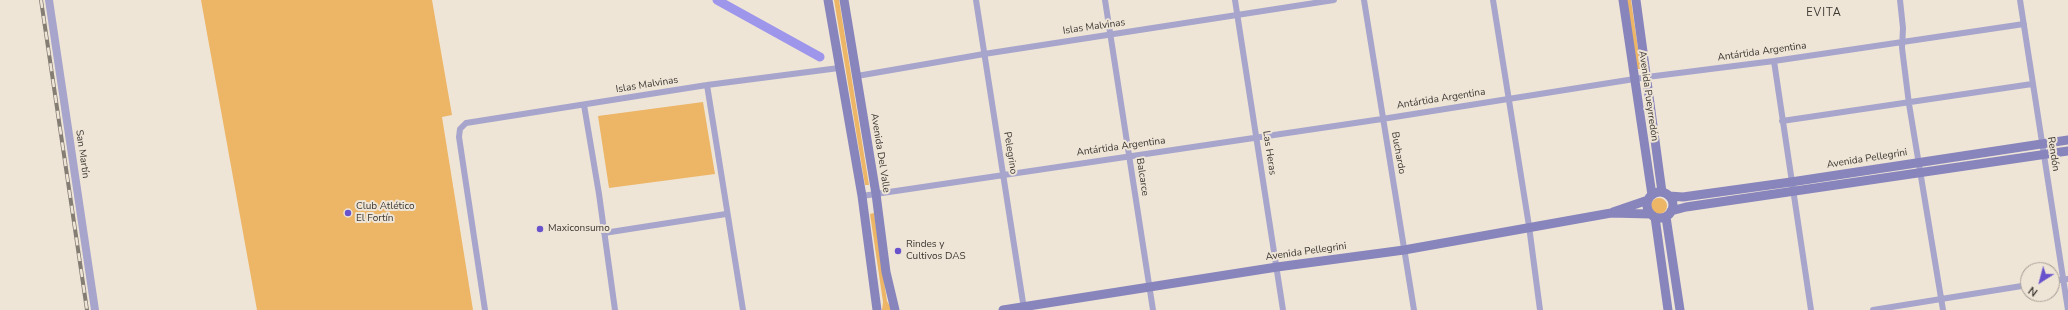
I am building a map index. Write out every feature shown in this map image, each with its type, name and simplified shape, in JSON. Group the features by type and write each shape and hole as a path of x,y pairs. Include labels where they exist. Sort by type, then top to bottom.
{"main road":[{"path":"828,0 862,196 877,310"},
{"name":"Avenida Del Valle","path":"844,0 876,194 886,272 895,310"},
{"name":"Avenida Pueyrredón","path":"1623,0 1645,150 1650,197"},
{"name":"Avenida Pueyrredón","path":"1636,0 1656,148 1666,194"},
{"name":"Avenida Pellegrini","path":"1666,194 1683,197 2068,140"},
{"path":"1645,150 1656,148"},
{"path":"1652,215 1669,214 1686,207 1921,174 2068,151"},
{"path":"1668,310 1652,215 1647,208 1650,197 1666,194 1673,205 1669,214 1680,310"},
{"name":"Avenida Pellegrini","path":"1611,213 1650,197"},
{"name":"Avenida Pellegrini","path":"1003,310 1024,308 1277,267 1404,250 1529,226 1611,213 1652,215"}],"street":[{"name":"San Martín","path":"49,0 95,310"},
{"name":"Pelegrino","path":"976,0 1024,308"},
{"name":"Balcarce","path":"1105,0 1153,310"},
{"name":"Las Heras","path":"1235,0 1283,310"},
{"name":"Islas Malvinas","path":"857,76 984,54 1334,0"},
{"name":"Buchardo","path":"1364,0 1414,310"},
{"path":"1493,0 1529,226 1540,310"},
{"path":"1900,0 1904,41 1902,48 1909,104 1943,310"},
{"name":"Rendón","path":"2020,0 2043,155 2065,279 2068,310"},
{"name":"Antártida Argentina","path":"862,196 1382,119 1647,77 1774,61 2024,24"},
{"path":"1774,61 1811,310"},
{"name":"Islas Malvinas","path":"484,310 459,137 460,129 466,123 707,85 839,68"},
{"path":"1782,121 1909,104 2032,84"},
{"path":"707,85 710,96 726,214 743,310"},
{"path":"584,105 615,310"},
{"path":"604,233 726,214"},
{"path":"1873,310 2020,287"}],"shaded area":[{"name":"Club Atlético El Fortín","path":"201,0 432,0 452,115 442,117 473,310 257,310"},
{"path":"834,0 839,0 869,185 865,185"},
{"path":"1626,0 1631,0 1641,69 1636,69"},
{"path":"703,102 715,174 609,188 598,116"},
{"path":"1659,198 1665,200 1667,206 1665,212 1659,214 1653,212 1651,206 1653,200"},
{"path":"874,213 887,301 892,310 882,310 883,302 870,214"}],"waterway":[{"path":"717,0 820,57"}],"railway":[{"path":"41,0 87,310"}],"place":[{"name":"Club Atlético El Fortín","path":"348,213"},
{"name":"Maxiconsumo","path":"540,229"},
{"name":"Rindes y Cultivos DAS","path":"898,251"}],"district":[{"name":"EVITA","path":"1824,13"}]}
